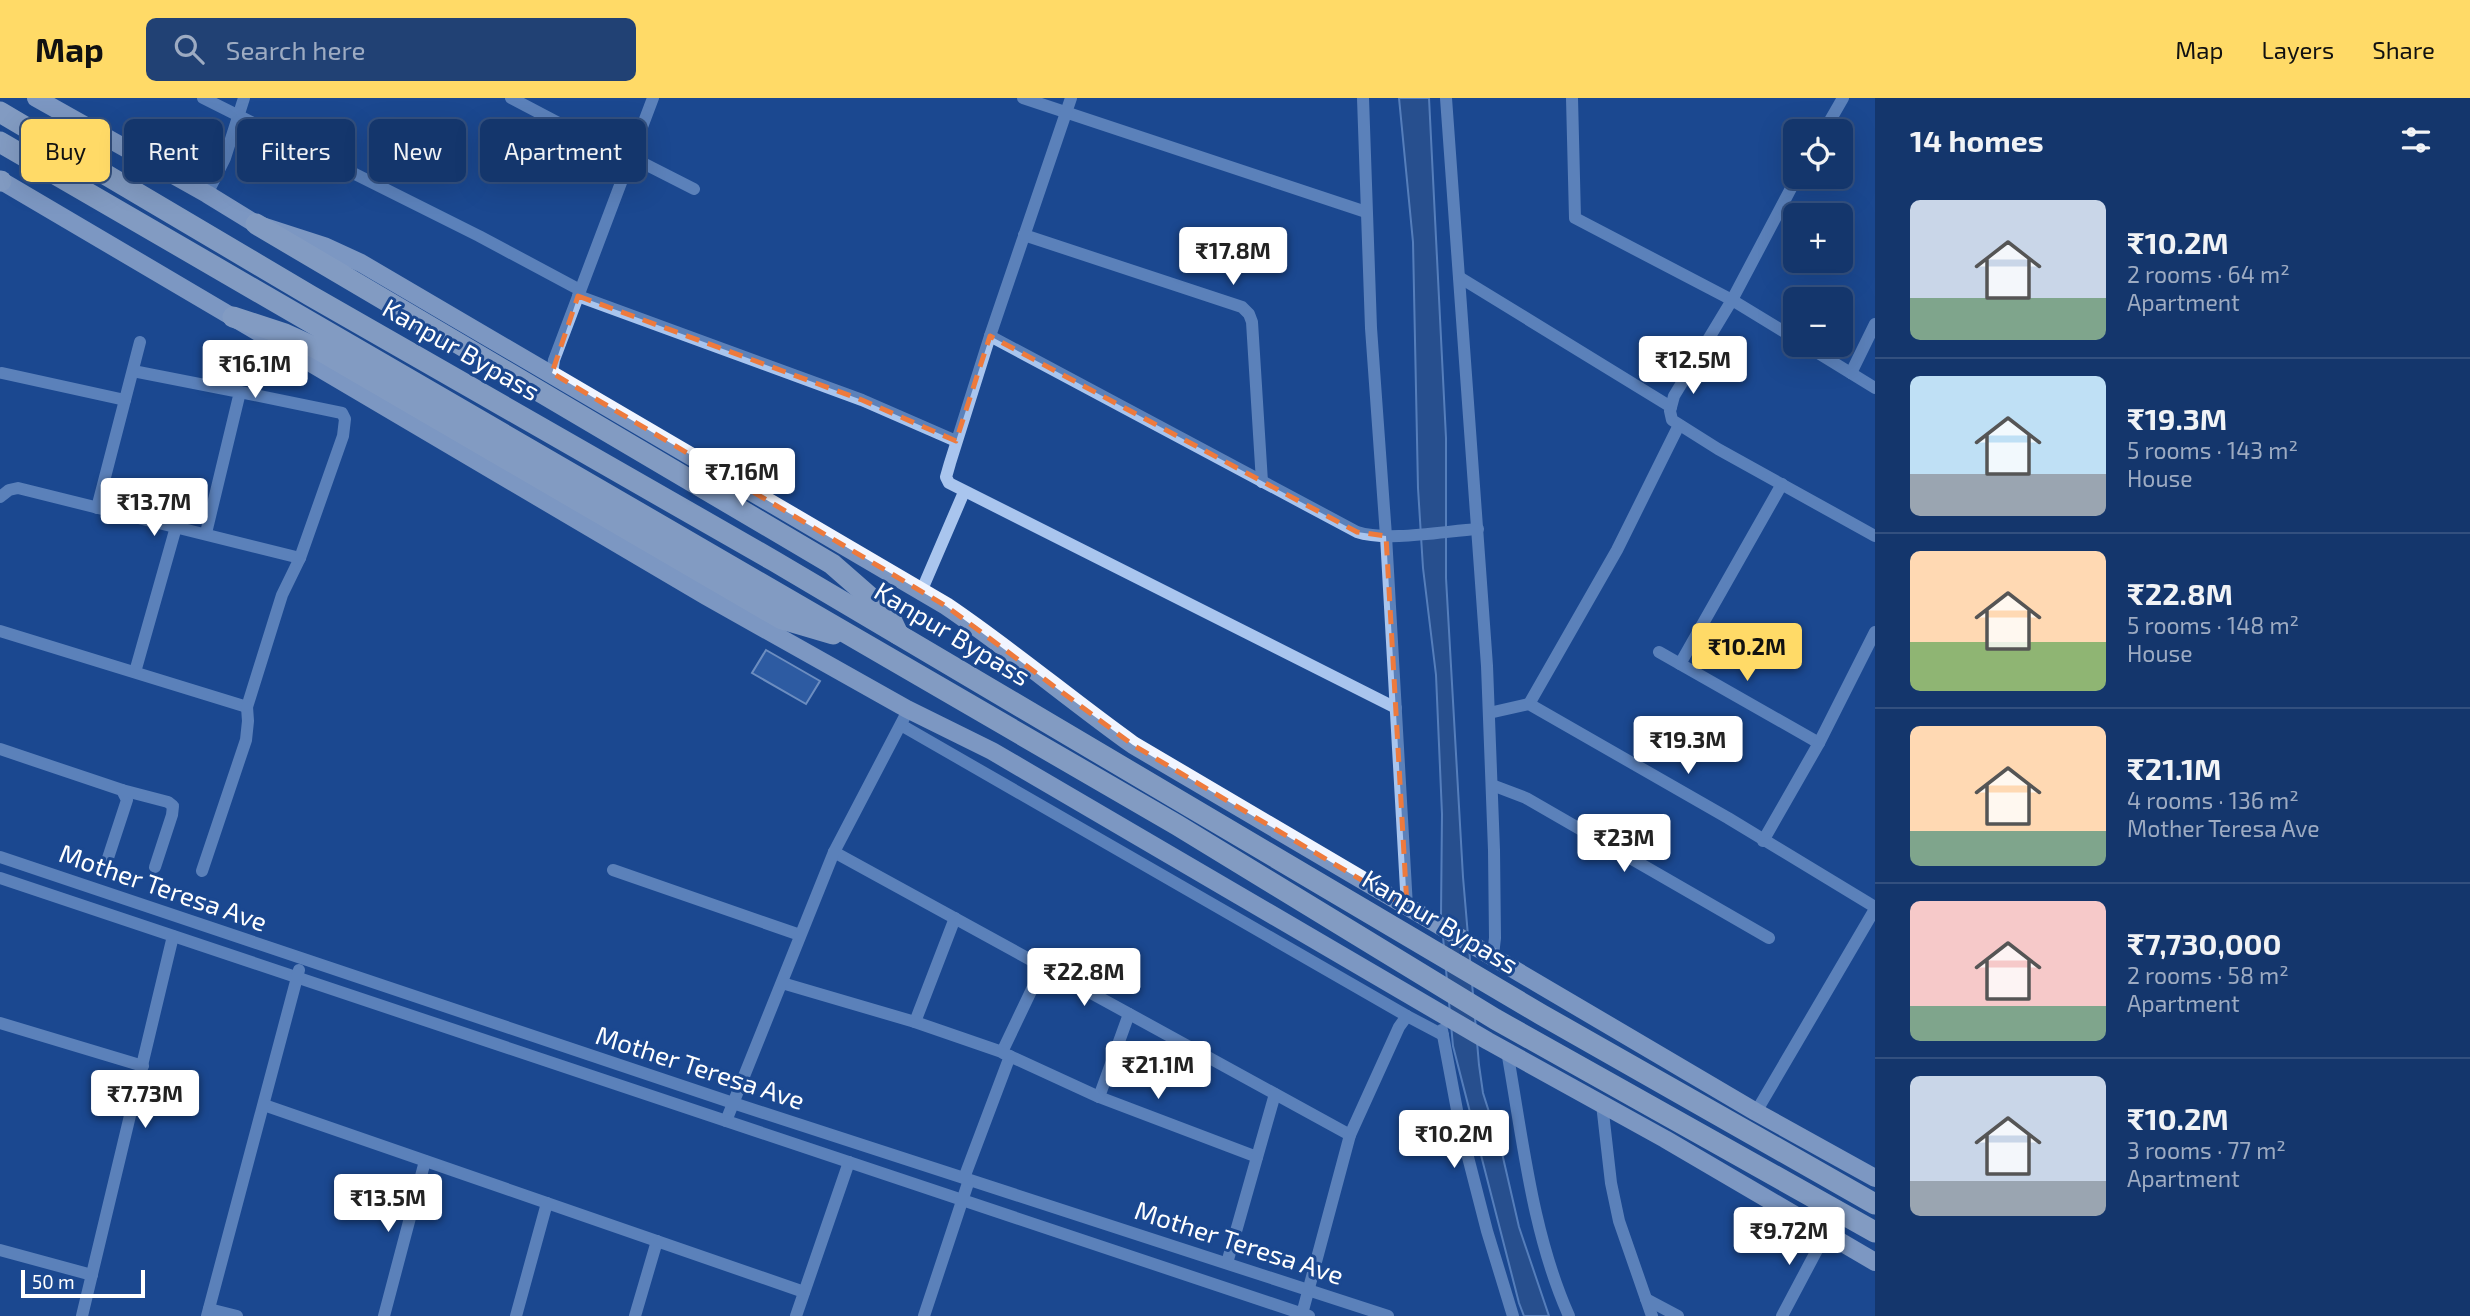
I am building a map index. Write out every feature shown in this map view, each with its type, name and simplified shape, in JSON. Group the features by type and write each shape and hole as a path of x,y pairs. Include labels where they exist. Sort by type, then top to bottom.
{"highway":[{"name":"Kanpur Bypass","path":"0,112 300,289 774,561 1542,1015 1875,1204"},
{"name":"Kanpur Bypass","path":"0,142 1177,825 1495,1019 1875,1232"},
{"path":"256,224 832,564 888,613 899,636"},
{"path":"233,317 285,334 316,348 782,619 867,644"}],"main road":[{"path":"36,98 256,224 324,246 361,263 552,373 989,635 1076,705 1133,745 1756,1112 1875,1178"},
{"path":"0,180 706,596 904,717 992,751 1443,1015 1875,1262"}],"street":[{"path":"203,98 579,293 862,400 957,441"},
{"path":"207,194 225,158 244,98"},
{"path":"511,98 551,119"},
{"path":"645,119 653,98"},
{"path":"1023,98 1366,212"},
{"path":"1071,98 990,336 946,477 949,483 1396,708"},
{"path":"1363,98 1371,328 1407,907"},
{"path":"1446,98 1489,713 1495,938 1487,952"},
{"path":"1572,98 1575,218 1732,300 1783,331"},
{"path":"1831,119 1843,98"},
{"path":"646,165 694,189"},
{"path":"552,373 554,359 621,182"},
{"path":"1791,189 1732,300 1680,386 1671,407 1672,420 1718,449 1875,536"},
{"path":"1024,234 1242,307 1249,314 1254,344 1262,482"},
{"path":"1459,277 1671,407"},
{"path":"1851,373 1875,324"},
{"path":"990,336 1366,536 1478,530"},
{"path":"97,508 140,342"},
{"path":"1825,357 1875,388"},
{"path":"133,371 342,413 345,419 343,436 300,558 282,595 247,707 246,740 202,872"},
{"path":"2,373 125,400"},
{"path":"206,533 240,392"},
{"path":"1529,704 1617,550 1679,425"},
{"path":"1681,664 1782,484"},
{"path":"0,497 9,490 18,488 300,558"},
{"path":"921,592 964,492"},
{"path":"135,672 176,527"},
{"path":"0,631 247,707"},
{"path":"1763,841 1819,743 1875,632"},
{"path":"1659,652 1819,743"},
{"path":"1489,713 1529,704 1728,818 1875,908 1756,1112"},
{"path":"726,1121 834,852 904,717 1443,1035"},
{"path":"0,750 122,790 168,802 173,806 172,815 155,867"},
{"path":"1492,785 1526,798 1769,938"},
{"path":"108,858 127,800 122,790"},
{"path":"834,852 1350,1135"},
{"name":"Mother Teresa Ave","path":"0,857 733,1103 1388,1316"},
{"path":"613,870 800,935"},
{"path":"0,878 1305,1315 1308,1289 1350,1135 1399,1027 1407,1016"},
{"path":"915,1022 955,918"},
{"path":"82,1316 173,936"},
{"path":"237,1316 208,1312 302,960"},
{"path":"924,1316 963,1200 1006,1054 1043,966"},
{"path":"782,983 915,1022 1006,1054 1099,1097 1257,1157"},
{"path":"1099,1097 1129,1014"},
{"path":"1443,1015 1443,1035 1460,1126 1487,1231 1513,1316"},
{"path":"0,1023 143,1066"},
{"path":"1507,1051 1540,1233 1556,1287 1569,1316"},
{"path":"1227,1263 1275,1094"},
{"path":"1602,1104 1611,1182 1619,1221 1651,1316"},
{"path":"264,1105 804,1292"},
{"path":"384,1316 425,1161"},
{"path":"796,1316 849,1162"},
{"path":"516,1316 547,1203"},
{"path":"1782,1316 1826,1233"},
{"path":"635,1316 657,1241"},
{"path":"0,1250 92,1275"},
{"path":"1646,1299 1678,1316"}],"highlighted area":[{"path":"578,296 862,400 956,441 990,336 1357,532 1386,536 1407,907 1133,745 946,606 552,373"}],"water":[{"path":"1399,98 1429,98 1446,438 1446,578 1463,877 1479,1065 1483,1093 1502,1153 1519,1227 1549,1316 1524,1316 1519,1303 1453,1046 1441,915 1442,814 1436,675 1423,568 1418,488 1413,242"}],"building":[{"path":"766,650 820,681 806,704 752,673"}]}
